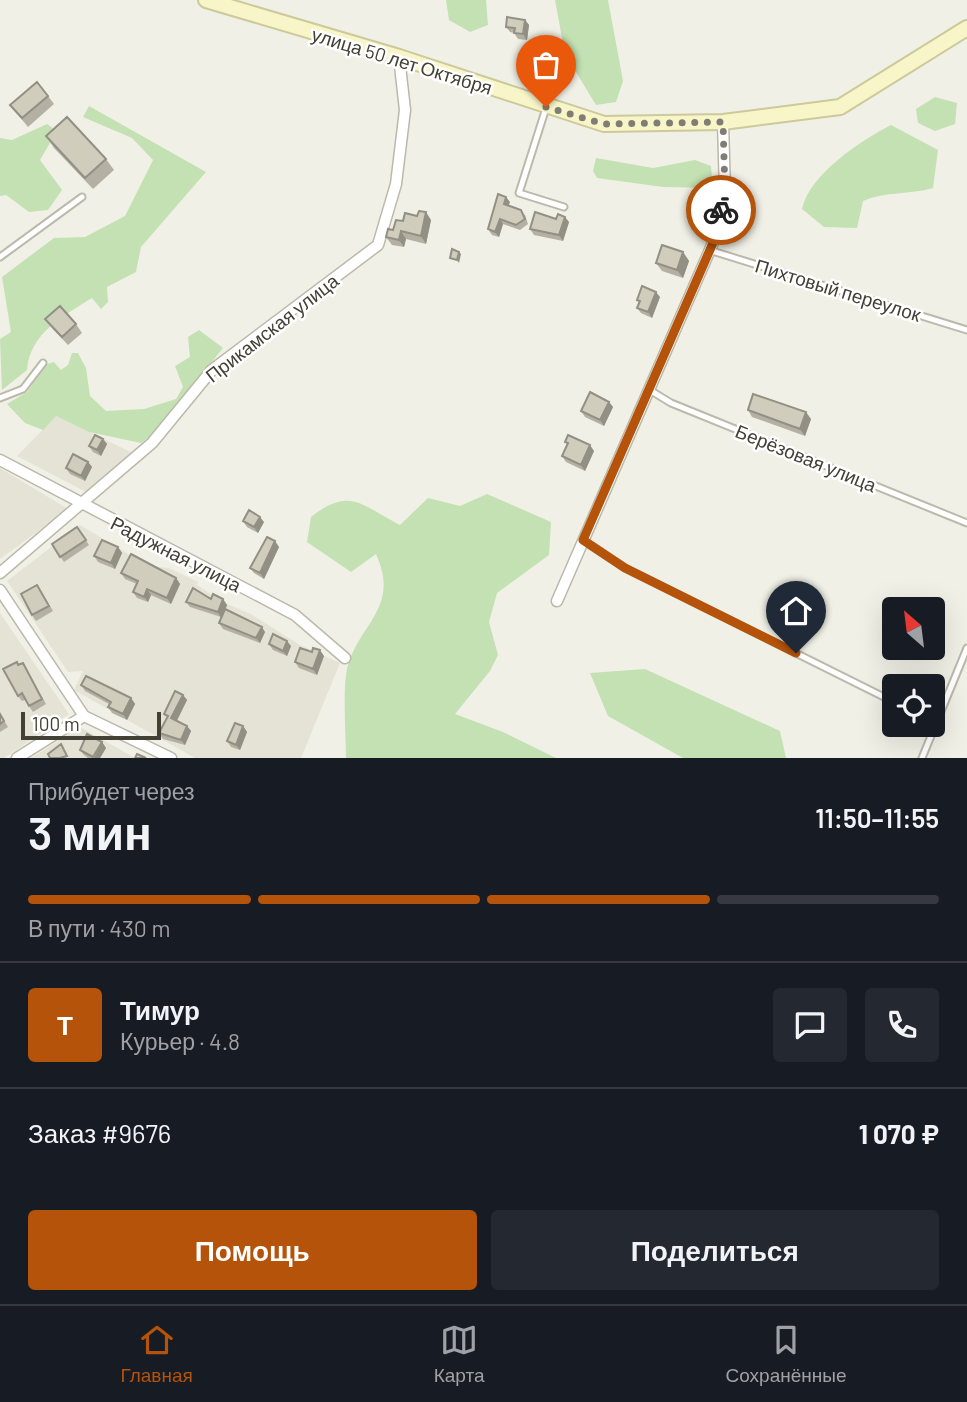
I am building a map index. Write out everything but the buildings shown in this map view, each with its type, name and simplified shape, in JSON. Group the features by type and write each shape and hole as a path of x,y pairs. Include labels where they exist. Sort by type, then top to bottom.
{"main road":[{"name":"улица 50 лет Октября","path":"206,0 399,57 604,124 723,122 840,107 967,28"}],"street":[{"name":"Прикамская улица","path":"0,573 152,443 212,370 378,245 396,184 405,110 399,57"},
{"path":"557,600 647,388 716,236 725,193 723,122"},
{"name":"Радужная улица","path":"0,460 295,615 345,658"},
{"path":"0,590 84,716 171,758"},
{"path":"17,758 84,716"}],"lane":[{"path":"546,107 519,194 564,207"},
{"path":"0,257 82,197"},
{"name":"Пихтовый переулок","path":"709,250 967,330"},
{"path":"0,398 23,389 43,363"},
{"name":"Берёзовая улица","path":"647,388 671,403 967,523"},
{"path":"583,540 625,568 882,696"},
{"path":"945,697 967,648"},
{"path":"922,758 929,737"}],"shaded area":[{"path":"56,416 135,454 86,492 17,456"},
{"path":"0,468 68,509 0,559"},
{"path":"80,525 148,566 169,568 198,582 197,585 227,604 251,614 300,645 340,663 301,758 195,758 74,690 83,671 68,672 7,581"},
{"path":"0,613 69,714 4,758 0,758"},
{"path":"80,727 135,758 31,758"}],"green space":[{"path":"446,0 486,0 488,25 470,32 449,20"},
{"path":"555,0 608,0 623,81 616,102 596,105 565,54"},
{"path":"935,97 957,103 955,124 935,131 918,123 916,109"},
{"path":"89,106 206,172 141,247 136,272 107,287 108,302 101,309 92,298 50,327 34,346 27,370 2,390 0,339 11,332 2,277 54,238 85,237 125,216 153,160 132,138 83,117"},
{"path":"47,124 57,131 40,160 62,190 48,210 29,212 6,195 0,196 0,138 12,140"},
{"path":"891,125 938,150 933,188 863,201 857,228 824,227 802,209 815,183 826,171 851,149"},
{"path":"596,158 653,168 695,160 711,166 713,188 663,187 597,178 593,171"},
{"path":"199,330 223,348 158,430 141,443 89,432 56,416 43,430 25,423 7,404 27,392 47,364 54,362 61,370 68,365 72,353 78,353 86,368 90,396 106,411 144,409 176,399 183,387 175,366 190,357 188,337"},
{"path":"487,494 551,522 549,555 497,593 489,622 498,655 490,671 455,714 503,732 556,758 346,758 346,674 354,650 381,601 384,588 382,572 376,554 351,572 307,542 311,517 336,502 346,501 365,506 400,525 428,498 460,506"},
{"path":"645,669 780,731 786,758 683,758 608,716 590,673"}],"way so far":[{"path":"546,107 604,124 723,122 725,193 721,210"}],"route":[{"path":"721,210 716,236 653,380 647,388 583,540 625,568 796,653"}]}
